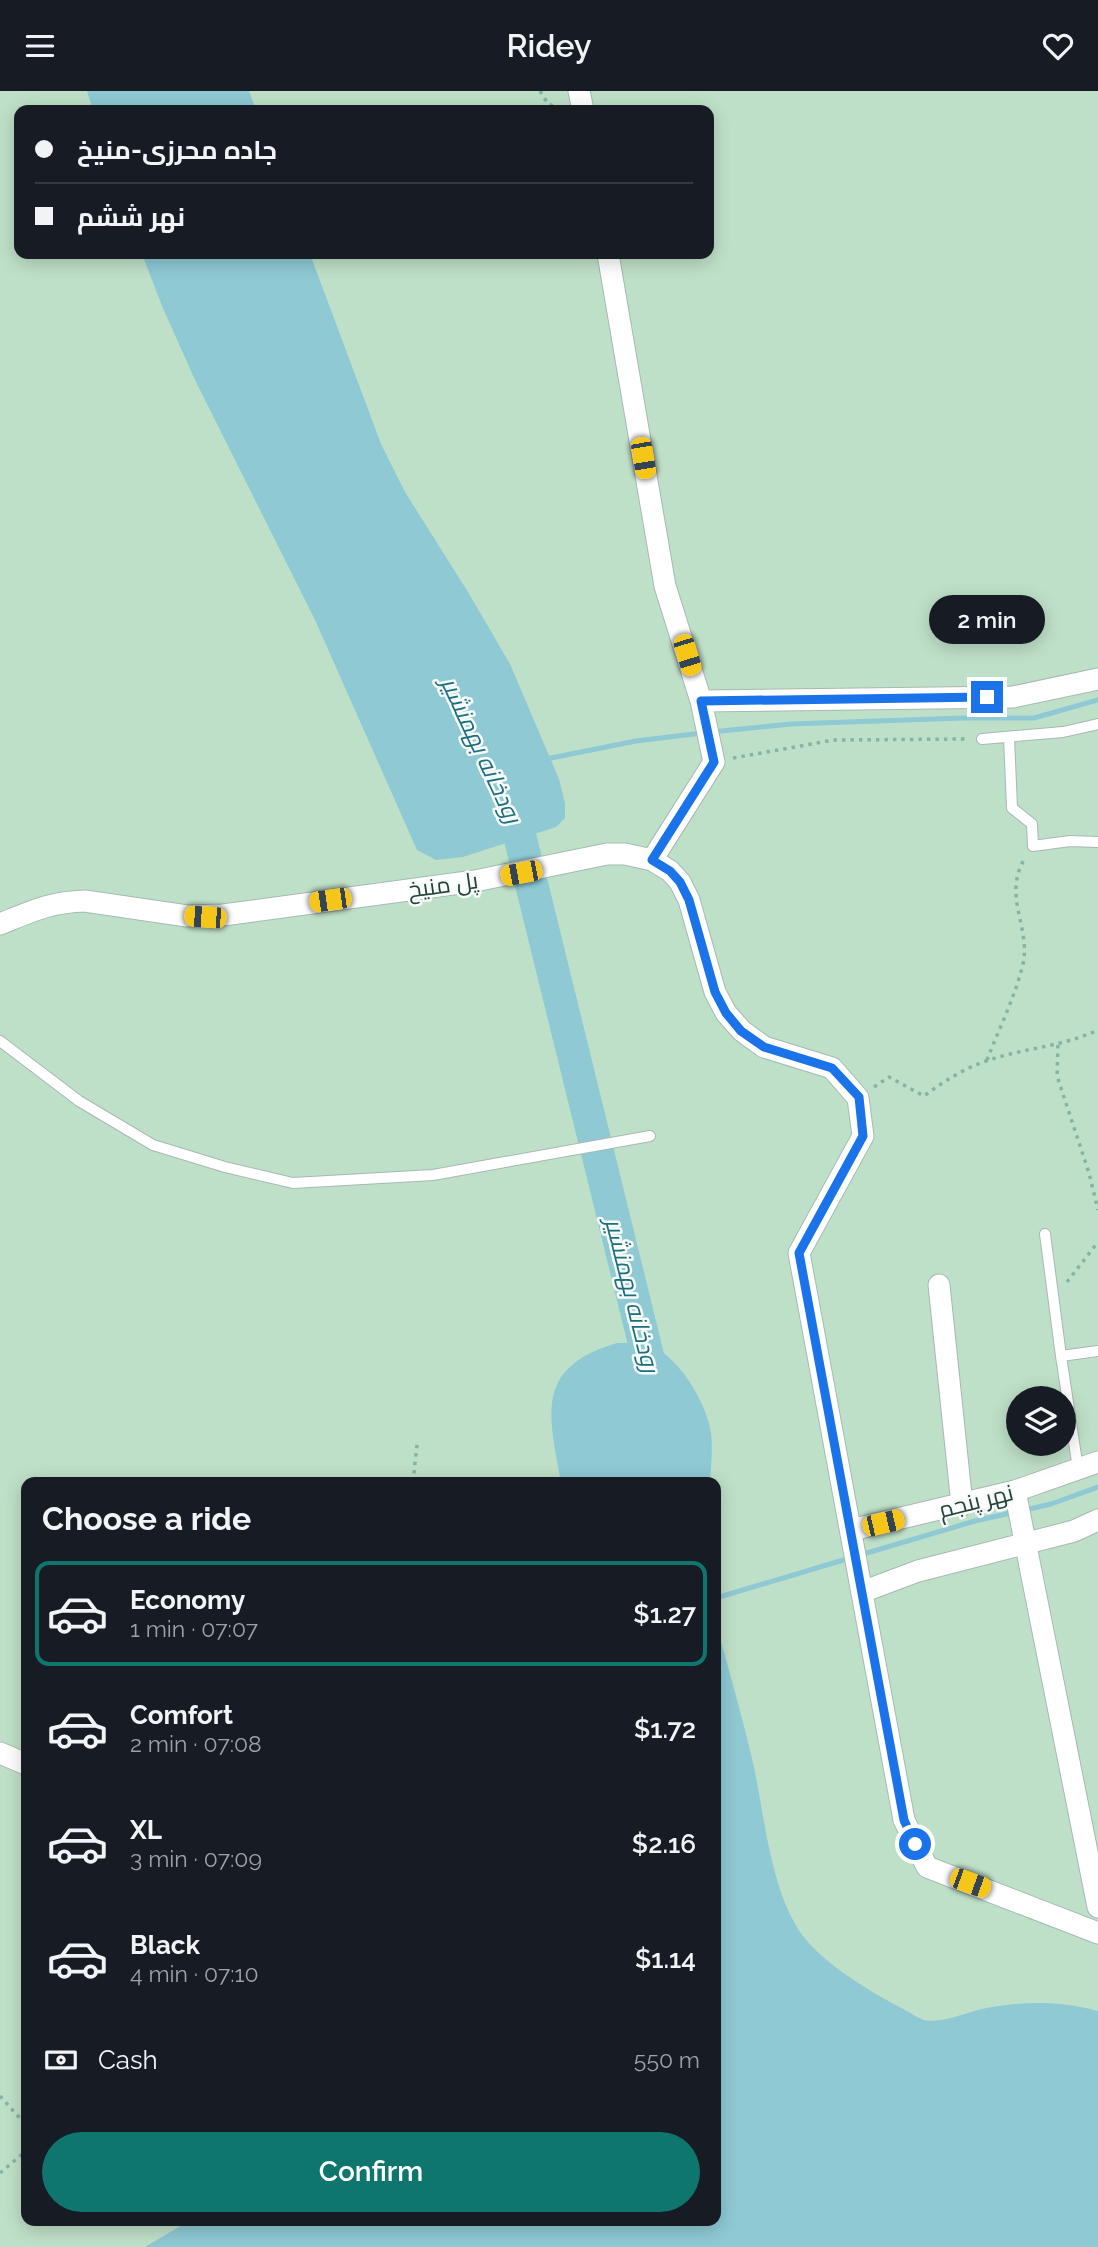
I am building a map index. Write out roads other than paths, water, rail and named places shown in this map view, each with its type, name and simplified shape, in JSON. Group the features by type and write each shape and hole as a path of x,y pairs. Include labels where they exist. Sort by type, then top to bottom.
{"street":[{"path":"608,259 665,586 703,710 712,756 652,860 670,871 680,882 689,900 715,992 726,1013 741,1031 764,1047 832,1068 859,1097 863,1136 799,1253 904,1820 927,1867 1098,1933"},
{"path":"703,710 1013,697 1098,679"},
{"name":"پل منیخ","path":"0,924 48,904 69,901 205,917 475,881 607,854 625,854 652,860"},
{"path":"939,1285 962,1505"},
{"name":"نهر پنجم","path":"852,1536 962,1505 1016,1496 1088,1465"},
{"path":"1016,1496 1093,1854 1098,1907"},
{"path":"862,1592 918,1571 1074,1531 1098,1521"},
{"path":"0,1753 21,1762"}],"lane":[{"path":"982,739 1063,732 1098,724"},
{"path":"1009,737 1012,808 1032,824 1032,846 1070,841 1098,842"},
{"path":"0,1041 79,1101 153,1145 225,1167 293,1183 433,1175 650,1136"},
{"path":"1045,1234 1061,1356 1088,1465"},
{"path":"1061,1356 1098,1351"}],"water":[{"path":"87,91 249,91 254,105 91,105"},
{"path":"144,259 312,259 381,444 405,492 510,664 559,779 565,803 565,818 556,827 463,857 436,860 417,850 315,620 195,380"},
{"path":"617,1343 641,1344 655,1348 674,1362 698,1397 709,1422 712,1451 710,1477 560,1477 551,1414 553,1396 560,1379 572,1365 591,1353"},
{"path":"721,1642 750,1749 779,1886 794,1922 814,1949 859,1984 924,2020 948,2019 987,2008 1029,2003 1070,2005 1098,2011 1098,2247 145,2247 181,2226 721,2226"}],"waterway":[{"path":"711,732 791,724 1034,718 1098,700"},
{"path":"546,759 636,741 702,733"},
{"name":"رودخانه بهمنشیر","path":"504,798 518,829 656,1390"},
{"path":"1025,1510 1098,1487"},
{"path":"860,1555 1015,1512"},
{"path":"721,1597 850,1558"}]}
